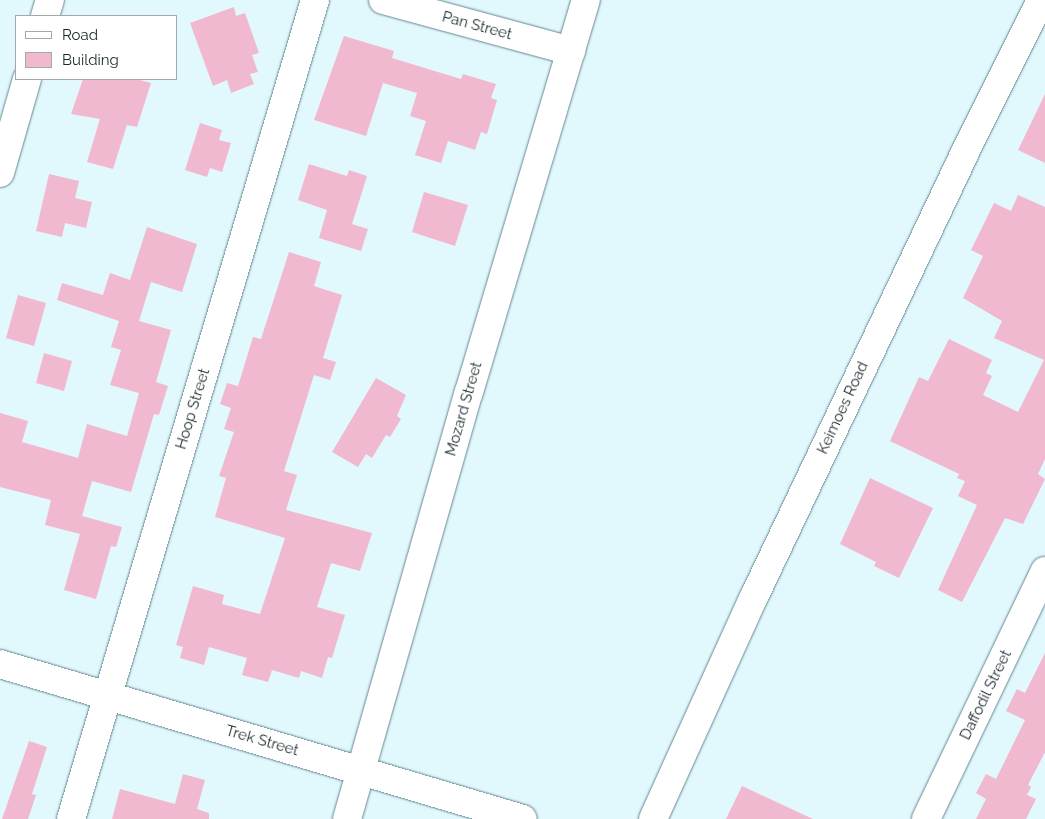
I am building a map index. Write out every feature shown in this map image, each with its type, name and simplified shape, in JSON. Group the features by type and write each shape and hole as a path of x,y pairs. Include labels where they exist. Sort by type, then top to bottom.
{"street":[{"path":"45,15 50,0"},
{"name":"Hoop Street","path":"71,819 315,0"},
{"name":"Pan Street","path":"383,0 571,51"},
{"name":"Mozard Street","path":"346,819 586,0"},
{"name":"Keimoes Road","path":"653,819 753,599 964,154 1041,0"},
{"path":"0,173 27,80"},
{"name":"Daffodil Street","path":"926,819 1045,571"},
{"name":"Trek Street","path":"0,664 523,819"}],"building":[{"path":"234,7 236,16 245,13 259,53 252,55 258,72 250,74 254,84 231,93 227,80 213,86 190,23"},
{"path":"344,36 394,51 392,58 461,79 463,74 496,84 491,98 497,100 487,134 481,132 475,150 448,141 441,163 415,155 426,121 410,116 417,93 383,83 366,136 314,120"},
{"path":"83,80 140,80 151,83 137,127 127,125 113,169 87,162 100,119 71,114"},
{"path":"1045,94 1045,163 1018,150"},
{"path":"200,123 222,130 219,140 231,143 222,172 210,168 207,177 185,170"},
{"path":"309,164 347,176 349,170 367,176 352,224 368,229 361,251 319,238 327,210 298,200"},
{"path":"49,174 79,181 75,198 92,202 86,228 65,223 62,237 36,231"},
{"path":"424,192 468,205 455,246 412,232"},
{"path":"1018,195 1045,207 1045,459 1038,474 1045,479 1023,524 1005,518 962,602 938,590 977,505 958,496 965,481 957,478 959,474 890,441 919,377 928,381 949,339 992,360 986,373 992,376 983,395 1018,412 1044,360 994,338 1002,321 963,298 983,256 971,250 994,203 1011,211"},
{"path":"147,227 197,244 182,292 151,282 139,321 171,330 156,382 168,386 159,415 154,414 131,492 92,481 82,516 122,527 116,547 111,546 96,599 64,590 80,534 45,525 51,500 0,487 0,413 28,421 22,442 78,458 87,424 127,436 139,393 110,385 121,350 111,347 119,321 57,300 62,283 103,295 110,273 130,280"},
{"path":"289,252 321,262 314,286 342,295 323,358 336,362 330,380 314,375 284,471 297,475 286,510 372,533 360,571 331,563 317,607 345,615 332,658 328,657 322,678 301,671 299,678 272,670 268,682 242,675 247,658 209,647 204,665 180,658 183,647 176,645 193,586 224,595 222,604 260,614 285,538 215,517 226,478 219,476 234,432 224,429 231,408 220,404 227,383 238,386 253,337 261,339"},
{"path":"18,295 46,303 34,346 6,338"},
{"path":"44,353 72,361 64,391 36,383"},
{"path":"376,378 406,395 397,416 401,419 390,437 386,435 372,458 366,454 358,467 332,452"},
{"path":"870,478 933,508 899,578 874,566 876,562 840,544"},
{"path":"1045,653 1045,752 1028,785 1031,787 1027,795 1036,799 1026,819 976,819 986,799 976,793 986,774 996,779 1025,720 1006,711 1017,689 1025,693"},
{"path":"29,741 47,747 32,794 36,795 28,819 2,819"},
{"path":"183,774 205,780 197,809 209,813 209,819 112,819 120,789 175,804"},
{"path":"742,786 813,819 726,819"}]}
